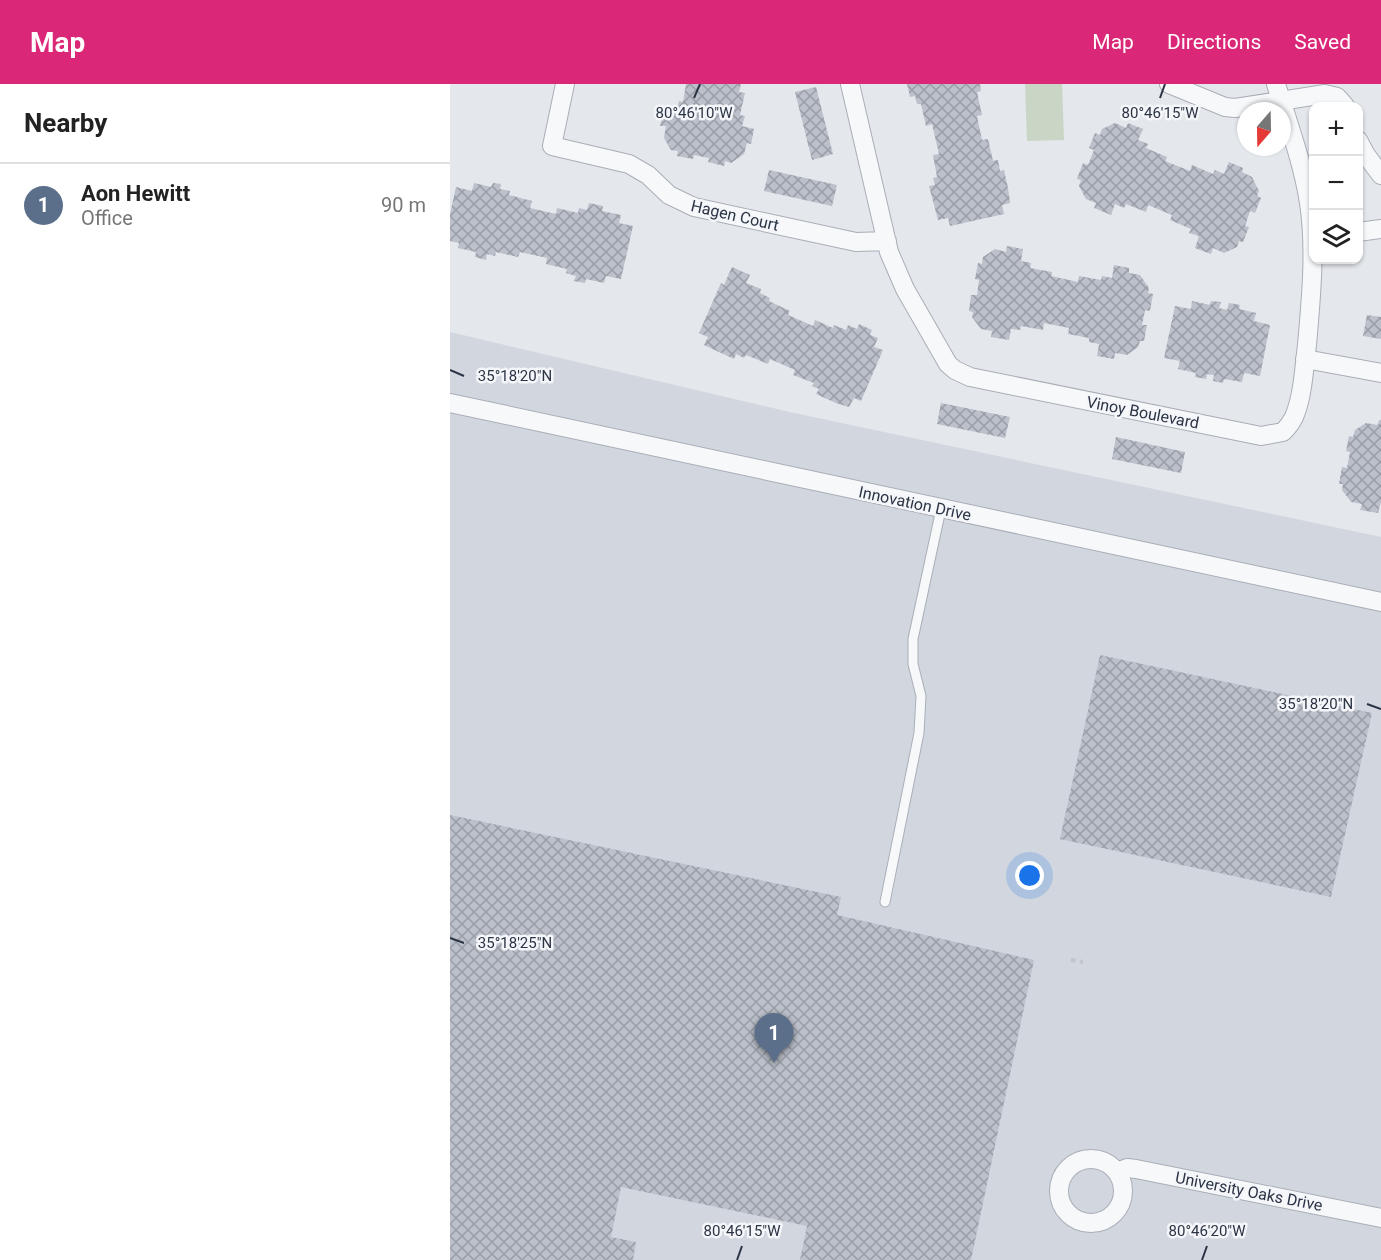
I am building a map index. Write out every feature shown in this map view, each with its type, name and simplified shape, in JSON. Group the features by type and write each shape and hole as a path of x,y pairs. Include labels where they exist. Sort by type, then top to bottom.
{"street":[{"name":"Hagen Court","path":"565,84 552,146 629,164 648,175 669,195 694,207 848,240 887,241"},
{"name":"Vinoy Boulevard","path":"850,84 889,252 905,289 948,364 970,378 1261,436 1283,432 1294,418 1300,395 1310,308 1312,264"},
{"path":"1169,84 1225,107 1234,108 1278,92 1328,94 1337,97 1341,102"},
{"name":"Vinoy Boulevard","path":"1278,92 1300,161 1310,210"},
{"path":"1363,148 1371,164 1381,175"},
{"path":"1363,231 1381,229"},
{"path":"1305,359 1381,373"},
{"name":"Innovation Drive","path":"450,403 1381,602"},
{"name":"University Oaks Drive","path":"1117,1172 1127,1168 1136,1169 1381,1218"}],"lane":[{"path":"885,902 919,733 921,696 914,664 913,639 942,509"}],"path":[{"path":"1071,960 1083,962"}],"shaded area":[{"path":"450,332 794,413 1381,537 1381,1260 450,1260"}],"green space":[{"path":"1025,84 1062,84 1064,140 1027,141"}],"building":[{"path":"686,84 741,84 739,92 745,93 740,115 745,116 742,126 754,129 751,144 747,143 744,154 731,163 725,161 724,166 708,162 709,158 694,155 693,159 677,156 678,151 671,150 664,138 666,126 660,126 664,109 676,111 679,101 683,102"},
{"path":"907,84 980,84 981,91 977,92 982,115 977,116 982,140 988,139 993,161 998,160 1000,171 1004,170 1010,203 1002,205 1004,214 950,226 948,218 938,220 929,186 935,185 933,178 937,177 933,155 939,154 932,124 926,126 921,104 917,104 915,96 910,97"},
{"path":"816,87 833,154 812,160 795,92"},
{"path":"1115,123 1126,128 1128,123 1143,129 1138,140 1148,144 1146,148 1167,157 1165,161 1190,171 1192,165 1213,174 1215,170 1224,174 1229,162 1243,168 1242,172 1252,177 1259,191 1257,196 1261,198 1255,213 1250,211 1245,226 1249,227 1243,242 1239,241 1237,247 1224,253 1213,248 1211,254 1195,248 1199,236 1189,233 1191,229 1170,220 1172,215 1148,205 1146,212 1126,204 1124,208 1115,204 1111,215 1094,208 1096,203 1086,199 1079,186 1081,180 1077,179 1083,163 1088,165 1094,150 1089,148 1095,133 1100,135 1102,129"},
{"path":"769,170 837,185 832,206 764,191"},
{"path":"474,183 491,187 493,183 501,184 500,189 510,191 509,195 532,201 530,208 556,214 557,208 578,213 579,208 587,210 589,203 603,206 602,211 621,215 619,223 633,226 621,279 606,276 604,283 586,279 585,283 574,281 576,276 566,273 567,269 546,264 547,258 520,252 518,257 496,252 495,256 487,254 486,260 475,257 476,252 458,248 459,243 450,241 450,214 456,187 472,191"},
{"path":"1007,246 1023,249 1021,261 1031,263 1030,268 1052,272 1051,276 1078,282 1079,276 1101,280 1102,276 1112,278 1114,265 1129,268 1129,273 1140,275 1149,288 1148,293 1153,294 1150,311 1145,310 1142,325 1147,325 1144,341 1140,341 1138,347 1127,355 1115,353 1114,359 1097,356 1099,344 1089,342 1089,338 1068,334 1069,328 1044,323 1043,330 1021,326 1020,330 1011,329 1009,340 991,337 992,331 981,329 972,317 973,312 969,311 971,295 977,295 979,280 975,279 978,263 982,264 983,257 995,249 1006,252"},
{"path":"732,267 750,275 746,283 761,289 760,293 770,298 769,301 790,311 788,315 813,326 815,320 833,328 834,325 846,330 848,325 857,329 859,324 872,330 870,335 878,338 874,347 883,350 861,401 854,398 849,407 836,403 816,394 819,389 812,386 814,383 793,375 795,370 770,359 768,364 746,355 744,358 736,354 734,359 704,345 708,337 699,333 721,283 724,285"},
{"path":"1192,301 1210,305 1211,301 1221,302 1219,308 1227,310 1229,303 1240,305 1239,309 1256,313 1254,321 1270,325 1260,376 1244,373 1242,382 1224,379 1223,383 1213,381 1214,375 1207,374 1206,379 1195,377 1196,373 1178,369 1180,361 1164,358 1175,306 1191,309"},
{"path":"1367,315 1381,317 1381,339 1363,336"},
{"path":"941,403 1010,417 1005,438 937,424"},
{"path":"1381,420 1381,502 1378,513 1360,510 1362,504 1351,502 1342,490 1343,484 1339,484 1342,467 1347,468 1350,452 1346,451 1349,436 1353,437 1355,430 1366,423 1378,425"},
{"path":"1116,437 1185,452 1181,473 1112,459"},
{"path":"1100,655 1372,713 1331,897 1060,839"},
{"path":"450,815 841,897 837,915 1034,960 971,1260 800,1260 807,1226 621,1187 611,1237 636,1242 633,1260 450,1260"}],"place":[{"name":"Aon Hewitt","path":"774,1063"}]}
